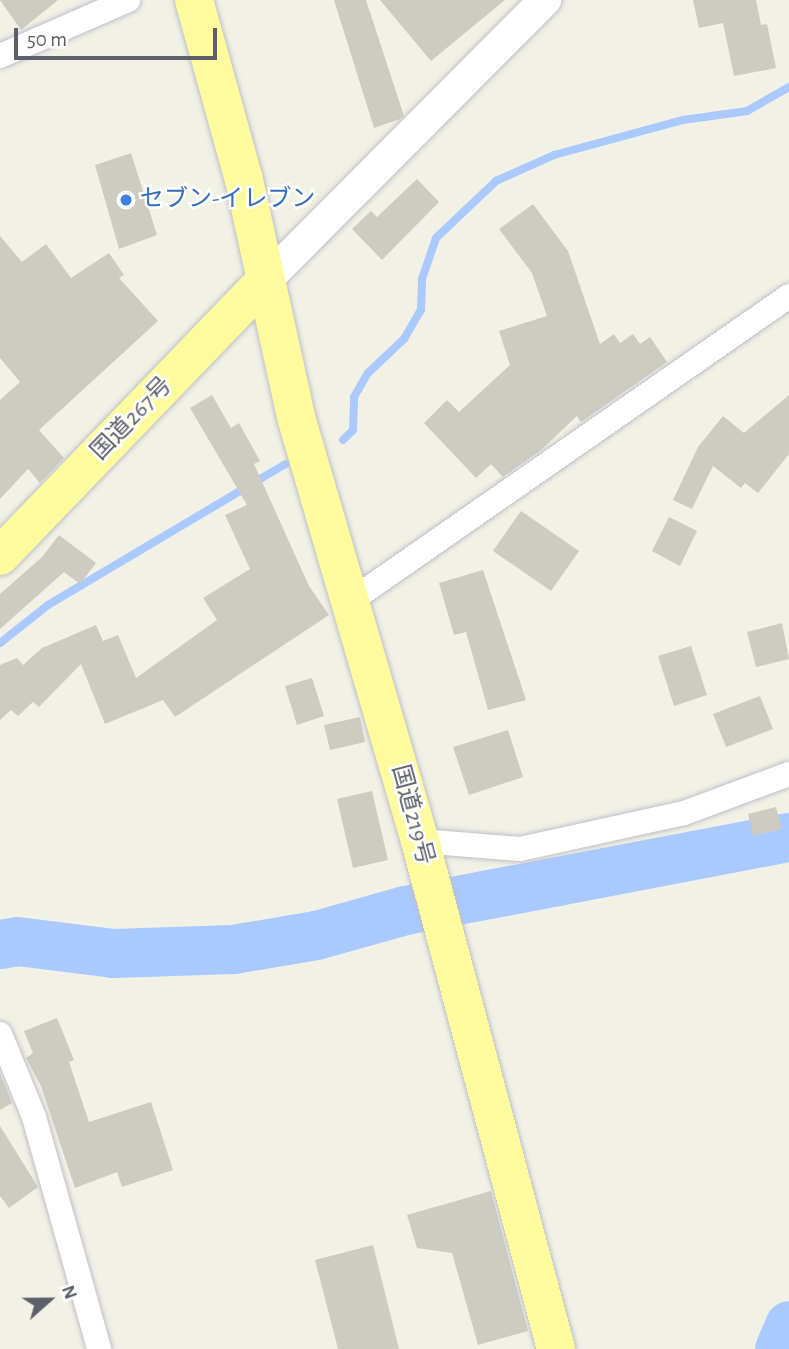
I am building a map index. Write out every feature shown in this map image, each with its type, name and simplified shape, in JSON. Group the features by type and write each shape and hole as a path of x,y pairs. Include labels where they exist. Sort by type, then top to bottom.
{"highway":[{"name":"国道219号","path":"194,0 244,180 296,417 352,600 424,858 556,1349"},
{"name":"国道267号","path":"0,556 265,281"}],"street":[{"path":"0,56 128,0"},
{"path":"265,281 545,0"},
{"path":"352,600 789,296"},
{"path":"424,858 520,849 684,813 789,774"},
{"path":"0,1034 33,1117 99,1349"}],"building":[{"path":"0,0 58,0 21,30"},
{"path":"334,0 366,0 404,116 400,119 374,128"},
{"path":"380,0 505,0 431,61"},
{"path":"693,0 756,0 761,25 767,24 776,68 734,76 723,23 699,28"},
{"name":"セブン-イレブン","path":"131,153 157,235 119,249 95,165"},
{"path":"417,179 439,202 382,260 352,229 371,211 377,217"},
{"path":"533,204 568,251 600,344 614,334 620,343 633,334 640,344 650,337 667,362 581,422 577,416 541,450 503,477 491,464 476,478 424,423 447,400 459,412 510,365 499,331 547,316 532,273 499,229"},
{"path":"0,236 22,262 46,244 71,278 109,253 124,275 119,278 158,321 39,430 64,458 40,483 28,469 0,499 0,400 20,382 0,358"},
{"path":"212,395 231,428 239,423 260,461 254,464 309,586 329,615 175,717 163,700 105,724 81,664 39,707 33,702 18,716 11,710 0,720 0,665 17,658 23,665 42,648 96,625 103,641 118,635 136,678 217,620 203,598 250,569 225,515 247,505 190,408"},
{"path":"789,395 789,454 758,493 745,483 741,488 713,466 692,509 673,500 698,447 723,416 744,433"},
{"path":"521,511 579,551 551,591 493,551"},
{"path":"669,517 697,531 680,566 652,551"},
{"path":"59,535 96,563 80,584 64,572 0,629 0,594 42,557"},
{"path":"483,570 526,700 488,710 466,632 454,635 439,583"},
{"path":"782,623 789,659 756,667 747,632"},
{"path":"691,646 707,695 674,706 658,656"},
{"path":"312,678 324,716 297,725 285,686"},
{"path":"760,696 773,729 726,747 713,714"},
{"path":"360,717 365,742 330,750 324,725"},
{"path":"508,730 523,777 469,795 453,747"},
{"path":"372,791 388,860 353,868 337,799"},
{"path":"776,807 782,829 753,836 748,814"},
{"path":"57,1018 74,1060 69,1062 89,1122 151,1102 173,1170 122,1187 117,1172 75,1188 41,1086 26,1058 33,1053 24,1031"},
{"path":"0,1073 12,1103 0,1110"},
{"path":"0,1126 38,1187 9,1208 0,1196"},
{"path":"491,1191 528,1331 478,1345 452,1253 417,1248 407,1215"},
{"path":"373,1245 399,1349 338,1349 315,1260"}],"waterway":[{"path":"343,440 353,430 354,397 368,373 404,339 421,310 422,279 436,238 496,181 554,155 683,120 747,111 789,87"},
{"path":"0,643 48,605 285,464"},
{"path":"0,944 17,941 113,953 233,949 316,935 405,910 789,837"},
{"path":"779,1349 789,1325"}],"place":[{"name":"セブン-イレブン","path":"126,200"}]}
